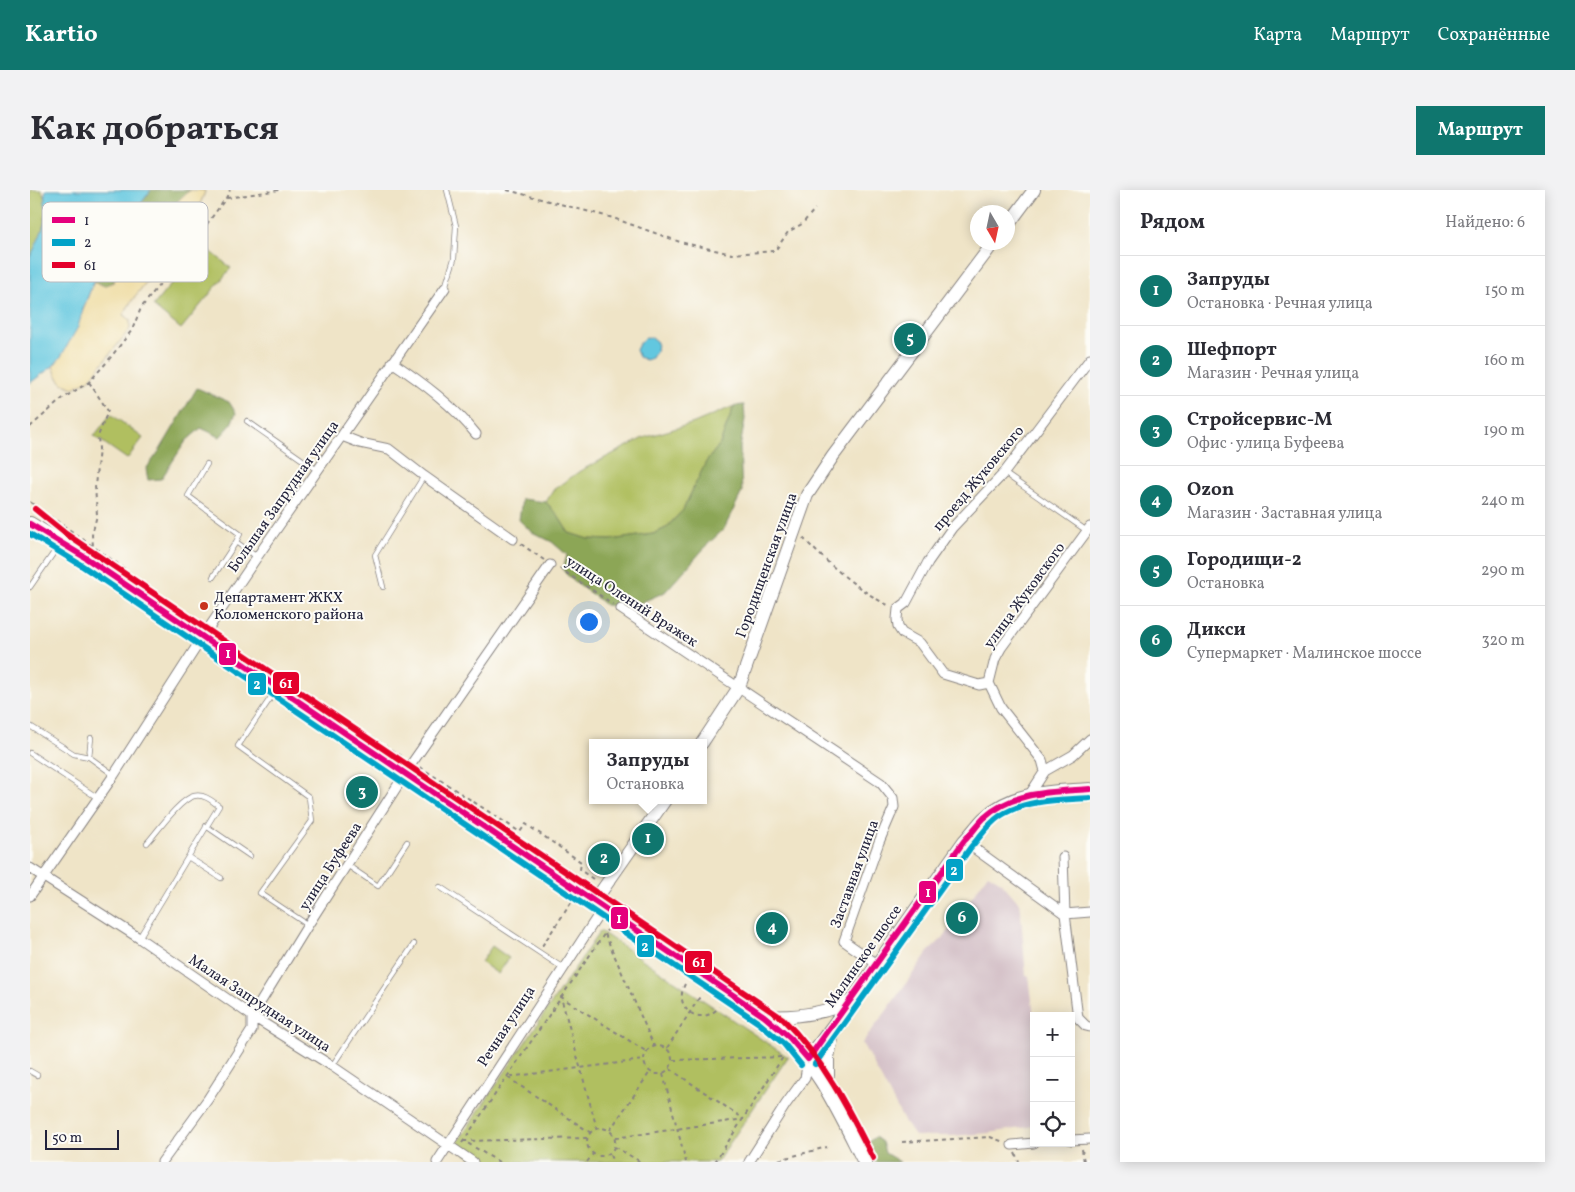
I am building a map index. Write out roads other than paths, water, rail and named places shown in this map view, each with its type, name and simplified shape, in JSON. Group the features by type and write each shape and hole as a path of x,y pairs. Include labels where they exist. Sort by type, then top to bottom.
{"main road":[{"path":"30,516 61,541 202,638 277,688 409,769 599,905 764,1016 790,1038 808,1059 828,1089 865,1162"},
{"path":"30,524 61,541"}],"street":[{"path":"1015,216 1034,190"},
{"name":"Городищенская улица","path":"739,687 807,495 833,456 988,250"},
{"name":"Большая Запрудная улица","path":"30,896 98,798 202,638 316,470 446,288"},
{"name":"проезд Жуковского","path":"988,683 979,685 943,674 920,643 902,633 896,620 898,610 906,603 928,562 952,528 1004,473 1090,359"},
{"path":"392,362 421,381 465,420 476,434"},
{"path":"342,436 360,443 389,450 513,539"},
{"name":"улица Жуковского","path":"988,683 992,665 1001,648 1089,530"},
{"name":"улица Буфеева","path":"162,1162 208,1099 252,1030 252,1016 308,925 409,769 550,565"},
{"name":"улица Олений Вражек","path":"621,609 881,783 893,798 894,807"},
{"path":"988,683 1001,708 1042,760 1046,771"},
{"path":"705,739 739,687"},
{"path":"1030,794 1046,771 1073,755 1090,739"},
{"name":"Малинское шоссе","path":"808,1059 851,1002 964,842 984,818 996,808 1030,794 1090,789"},
{"name":"Речная улица","path":"437,1162 563,968 599,905 662,804"},
{"name":"Заставная улица","path":"877,964 844,941 879,842 894,807"},
{"path":"964,842 1065,914 1090,912"},
{"path":"1063,857 1065,914 1078,1018 1086,1026 1090,1027"},
{"name":"Малая Запрудная улица","path":"30,868 139,938 252,1016 332,1066 473,1162"},
{"path":"764,1016 794,1017 822,1012 851,1002"},
{"path":"828,1089 829,1048 836,1022"},
{"path":"749,1162 805,1078 808,1059"},
{"path":"1075,1140 1090,1139"},
{"path":"1012,1145 1030,1143"}],"lane":[{"path":"446,288 454,259 456,226 447,190"},
{"path":"247,421 316,470"},
{"path":"207,464 188,496 240,534 213,576"},
{"path":"1004,473 1089,530"},
{"path":"383,587 375,554 424,476"},
{"path":"30,587 61,541"},
{"path":"236,542 257,557"},
{"path":"277,688 238,746 309,797 312,821 260,892 308,925"},
{"path":"30,726 74,754 89,757 114,774"},
{"path":"89,757 91,738"},
{"path":"30,753 98,798"},
{"path":"139,938 219,806 205,797 194,796 184,801 147,843"},
{"path":"206,826 250,856"},
{"path":"347,865 378,886 407,842"},
{"path":"188,857 221,878"},
{"path":"440,887 563,968"},
{"path":"332,1066 414,944"},
{"path":"30,1071 37,1075"}],"water":[{"path":"46,190 151,190 142,202 45,202"},
{"path":"42,230 42,282 94,282 78,327 60,358 53,366 30,383 30,257"},
{"path":"646,337 652,338 657,342 656,351 652,358 646,360 639,357 636,350 640,342"}],"place":[{"name":"Городищи-2","path":"910,339"},
{"name":"Департамент ЖКХ Коломенского района","path":"204,606"},
{"name":"Стройсервис-М","path":"362,792"},
{"name":"Запруды","path":"648,839"},
{"name":"Шефпорт","path":"604,859"},
{"name":"Дикси","path":"962,918"},
{"name":"Ozon","path":"772,928"}]}
